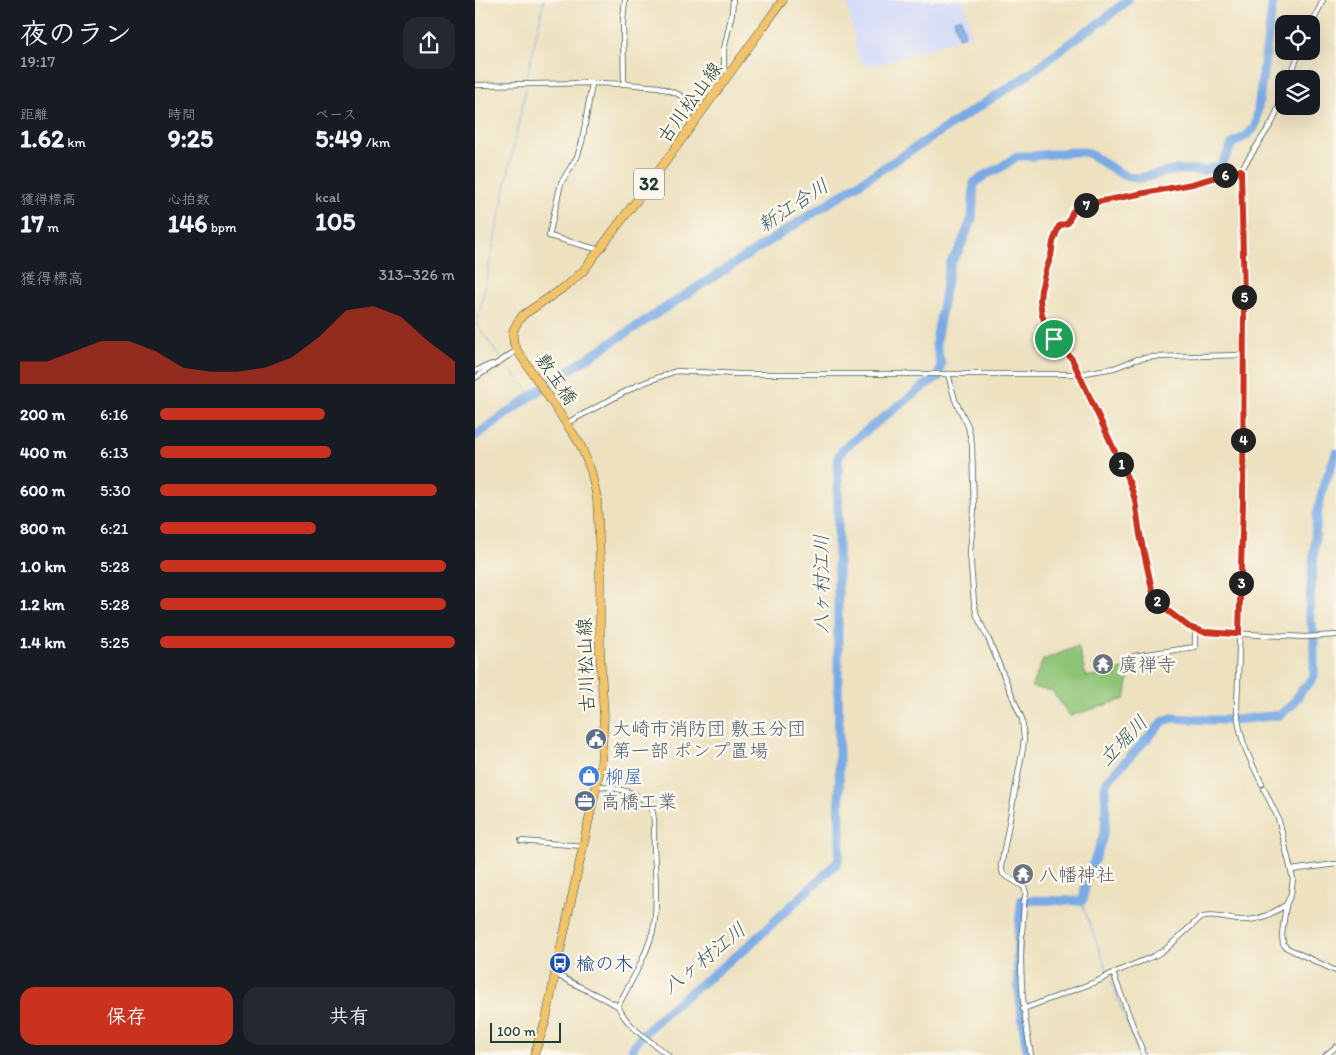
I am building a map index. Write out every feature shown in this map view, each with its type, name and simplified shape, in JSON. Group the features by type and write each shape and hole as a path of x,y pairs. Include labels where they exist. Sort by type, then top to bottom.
{"main road":[{"name":"古川松山線","path":"518,352 514,344 513,331 523,315 569,284 584,270 783,0"},
{"name":"敷玉橋","path":"518,352 567,424"},
{"name":"古川松山線","path":"534,1055 546,1020 597,785 601,765 604,716 600,652 600,560 597,498 587,459 567,424"}],"street":[{"path":"624,84 623,20 625,0"},
{"path":"729,74 724,69 724,49 733,0"},
{"path":"1316,15 1323,0"},
{"path":"592,83 582,142 577,157 561,183 549,236 600,250"},
{"path":"475,85 592,83 659,87 678,94 703,111"},
{"path":"1275,115 1241,170 1244,299 1243,502 1238,726 1245,751 1278,818 1291,870 1293,887 1286,905 1282,934 1283,944 1287,948 1336,971"},
{"path":"1241,170 1192,184 1097,202 1073,211 1068,223 1059,226 1053,242 1041,290 1042,315 1054,339 1072,359 1130,484 1135,500 1140,535 1154,598 1160,605 1189,627 1204,632 1306,637 1336,635"},
{"path":"475,371 518,352"},
{"path":"567,424 638,385 676,371 748,374 1079,374 1114,368 1151,356 1243,355"},
{"path":"475,378 498,362"},
{"path":"948,374 955,400 968,426 973,445 973,510 970,552 974,603 977,616 1022,719 1024,732 1023,748 1001,866 1003,874 1024,887 1026,893 1020,941 1023,1009 1031,1055"},
{"path":"1134,656 1195,647 1195,630"},
{"path":"597,785 641,797 650,806 653,822 656,901 653,927 646,951 618,1006"},
{"path":"521,841 583,846"},
{"path":"1291,870 1336,864"},
{"path":"1023,1009 1098,981 1154,956 1166,949 1200,918 1216,916 1233,920 1248,920 1271,914 1286,905"},
{"path":"1113,973 1144,1055"},
{"path":"555,974 618,1006 622,1014 639,1033 668,1055"},
{"path":"1326,1055 1336,1046"}],"shaded area":[{"path":"847,0 964,0 971,35 870,67 858,60"}],"green space":[{"path":"1078,646 1086,676 1097,676 1131,667 1125,699 1070,716 1052,691 1031,687 1043,660"}],"water":[{"path":"961,18 965,35 958,37 954,19"}],"waterway":[{"path":"526,82 544,0"},
{"name":"新江合川","path":"475,436 551,382 609,344 1022,79 1128,0"},
{"name":"八ヶ村江川","path":"940,370 941,364 936,345 937,335 950,264 959,250 972,218 974,183 1017,156 1072,152 1090,154 1128,177 1140,178 1176,170 1206,170 1218,166 1224,160 1232,144 1247,135 1256,123 1273,0"},
{"path":"526,86 477,325 502,360 533,396"},
{"name":"八ヶ村江川","path":"840,841 838,458 844,448 938,377 939,374"},
{"name":"立堀川","path":"1028,1055 1018,978 1019,919 1022,900 1083,900 1084,890 1105,827 1105,787 1107,781 1164,721 1172,718 1235,720 1280,715 1293,704 1314,676 1314,635 1309,613 1317,515 1323,488 1336,453"},
{"name":"八ヶ村江川","path":"632,1055 633,1048 639,1038 669,1009 744,950 836,864 839,858 840,846"},
{"path":"1081,901 1108,973"},
{"path":"1111,981 1139,1055"}],"place":[{"name":"廣禅寺","path":"1103,664"},
{"name":"大崎市消防団 敷玉分団 第一部 ポンプ置場","path":"596,739"},
{"name":"柳屋","path":"589,776"},
{"name":"高橋工業","path":"585,801"},
{"name":"八幡神社","path":"1023,874"},
{"name":"楡の木","path":"560,963"}],"route":[{"path":"1241,170 1244,299 1243,502 1239,633 1204,632 1189,627 1160,605 1154,598 1140,535 1135,500 1130,484 1072,359 1054,339 1042,315 1040,300 1053,242 1059,226 1068,223 1073,211 1097,202 1192,184 1241,170"}]}
